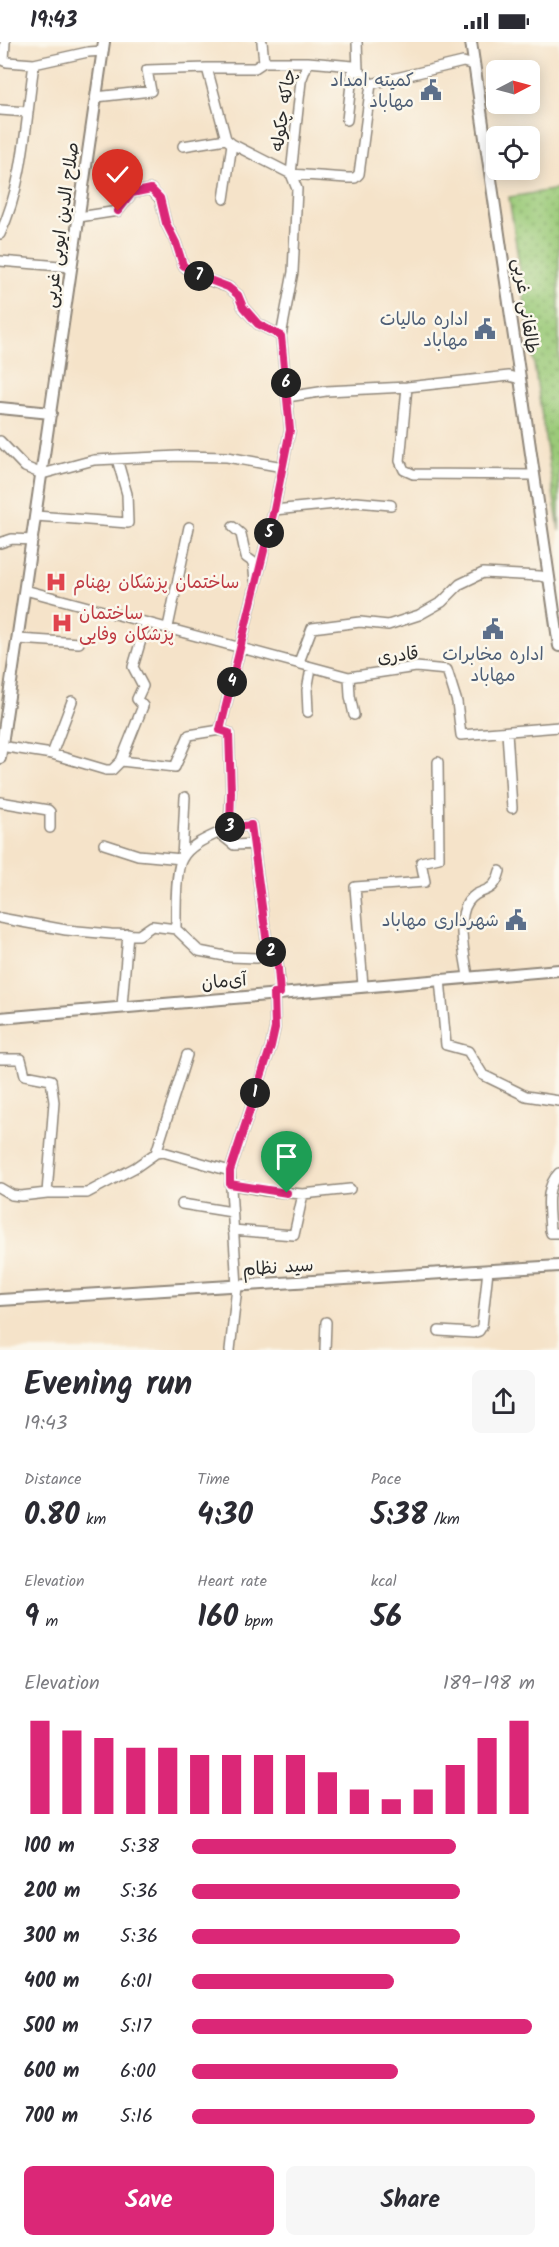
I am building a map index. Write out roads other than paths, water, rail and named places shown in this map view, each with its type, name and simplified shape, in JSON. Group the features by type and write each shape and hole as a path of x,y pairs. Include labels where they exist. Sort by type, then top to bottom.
{"street":[{"path":"5,42 4,61 34,64 104,47"},
{"name":"چاکه چکوله","path":"262,42 264,62"},
{"path":"347,120 356,68 357,42"},
{"name":"طالقانی غربی","path":"471,42 559,646"},
{"name":"صلاح الدین ایوبی غربی","path":"0,758 104,47"},
{"name":"چاکه چکوله","path":"96,97 151,91 147,70 255,68 264,62 308,62 356,68"},
{"name":"چاکه چکوله","path":"229,142 291,174 301,81 308,62"},
{"path":"371,84 464,62 474,65"},
{"path":"0,234 10,212 34,64"},
{"path":"356,68 371,84"},
{"path":"207,69 229,142 224,199"},
{"path":"220,730 274,510 290,430 281,336 294,272 297,189 291,174 347,178 359,174 371,84"},
{"path":"0,110 27,112"},
{"path":"183,146 229,142"},
{"path":"79,218 118,211 132,193 151,189 160,198 166,223 183,265 194,274 228,287 238,295 243,307 258,324 281,336"},
{"path":"0,261 72,267"},
{"path":"287,397 326,391 407,387 509,376 520,379"},
{"path":"407,387 400,461 404,470 413,474 534,475"},
{"path":"0,408 51,413"},
{"path":"0,441 25,467 42,474 94,460 179,456 227,457 283,467"},
{"path":"36,516 128,523 127,494 117,459"},
{"path":"274,510 356,502 391,505"},
{"path":"233,526 241,534 246,557 253,562 256,585"},
{"path":"168,627 189,527"},
{"path":"0,543 12,539 33,540"},
{"path":"299,662 312,628 360,622 388,625 419,615 442,602 460,584 483,573 549,578"},
{"name":"قادری","path":"25,590 241,646 299,662 311,668 349,677 417,667 447,670 457,702 461,735 559,727"},
{"path":"1,746 52,754 106,770 117,767 143,706 138,699 143,686 133,667 146,623"},
{"path":"18,639 79,644"},
{"path":"308,712 307,690 311,668"},
{"path":"349,677 354,715"},
{"path":"52,754 72,700"},
{"path":"121,761 175,767 189,735 220,730 229,733 230,828"},
{"path":"507,732 512,808"},
{"path":"363,986 355,887 425,882 421,862 439,858 438,762"},
{"path":"176,929 184,797"},
{"path":"0,802 48,810 50,828"},
{"path":"182,859 196,845 219,833 230,828 251,825 268,951 277,957 275,1028 230,1171 237,1287 230,1350"},
{"path":"219,833 234,845 254,844"},
{"path":"104,844 138,855 182,859"},
{"path":"468,976 462,937 467,902 478,893 490,890 497,882 500,871"},
{"path":"0,918 66,930 139,935 152,926 176,929 199,951 230,957 257,958 268,951"},
{"path":"122,1006 128,934"},
{"name":"آی‌مان","path":"0,1018 468,976 559,970"},
{"path":"440,979 446,1045 468,1051 478,1070 500,1084 526,1096 559,1101"},
{"path":"156,1153 187,1054"},
{"path":"0,1059 21,1059 25,1075 51,1080 54,1102 47,1192"},
{"path":"0,1188 12,1195 21,1196 47,1192 91,1192 156,1153 163,1152 230,1171"},
{"path":"559,1173 553,1179 548,1196 550,1230 551,1233 559,1233"},
{"path":"230,1184 266,1191 303,1194 350,1189"},
{"path":"233,1230 294,1235 303,1194"},
{"path":"182,1204 232,1212"},
{"name":"سید نظام","path":"0,1300 559,1266"},
{"path":"439,1331 479,1332 482,1326 488,1270"},
{"path":"325,1350 326,1322"}],"place":[{"name":"کمیته امداد مهاباد","path":"431,90"},
{"name":"اداره مالیات مهاباد","path":"485,329"},
{"name":"ساختمان پزشکان بهنام","path":"56,582"},
{"name":"ساختمان پزشکان وفایی","path":"62,623"},
{"name":"اداره مخابرات مهاباد","path":"493,629"},
{"name":"شهرداری مهاباد","path":"516,920"}]}
